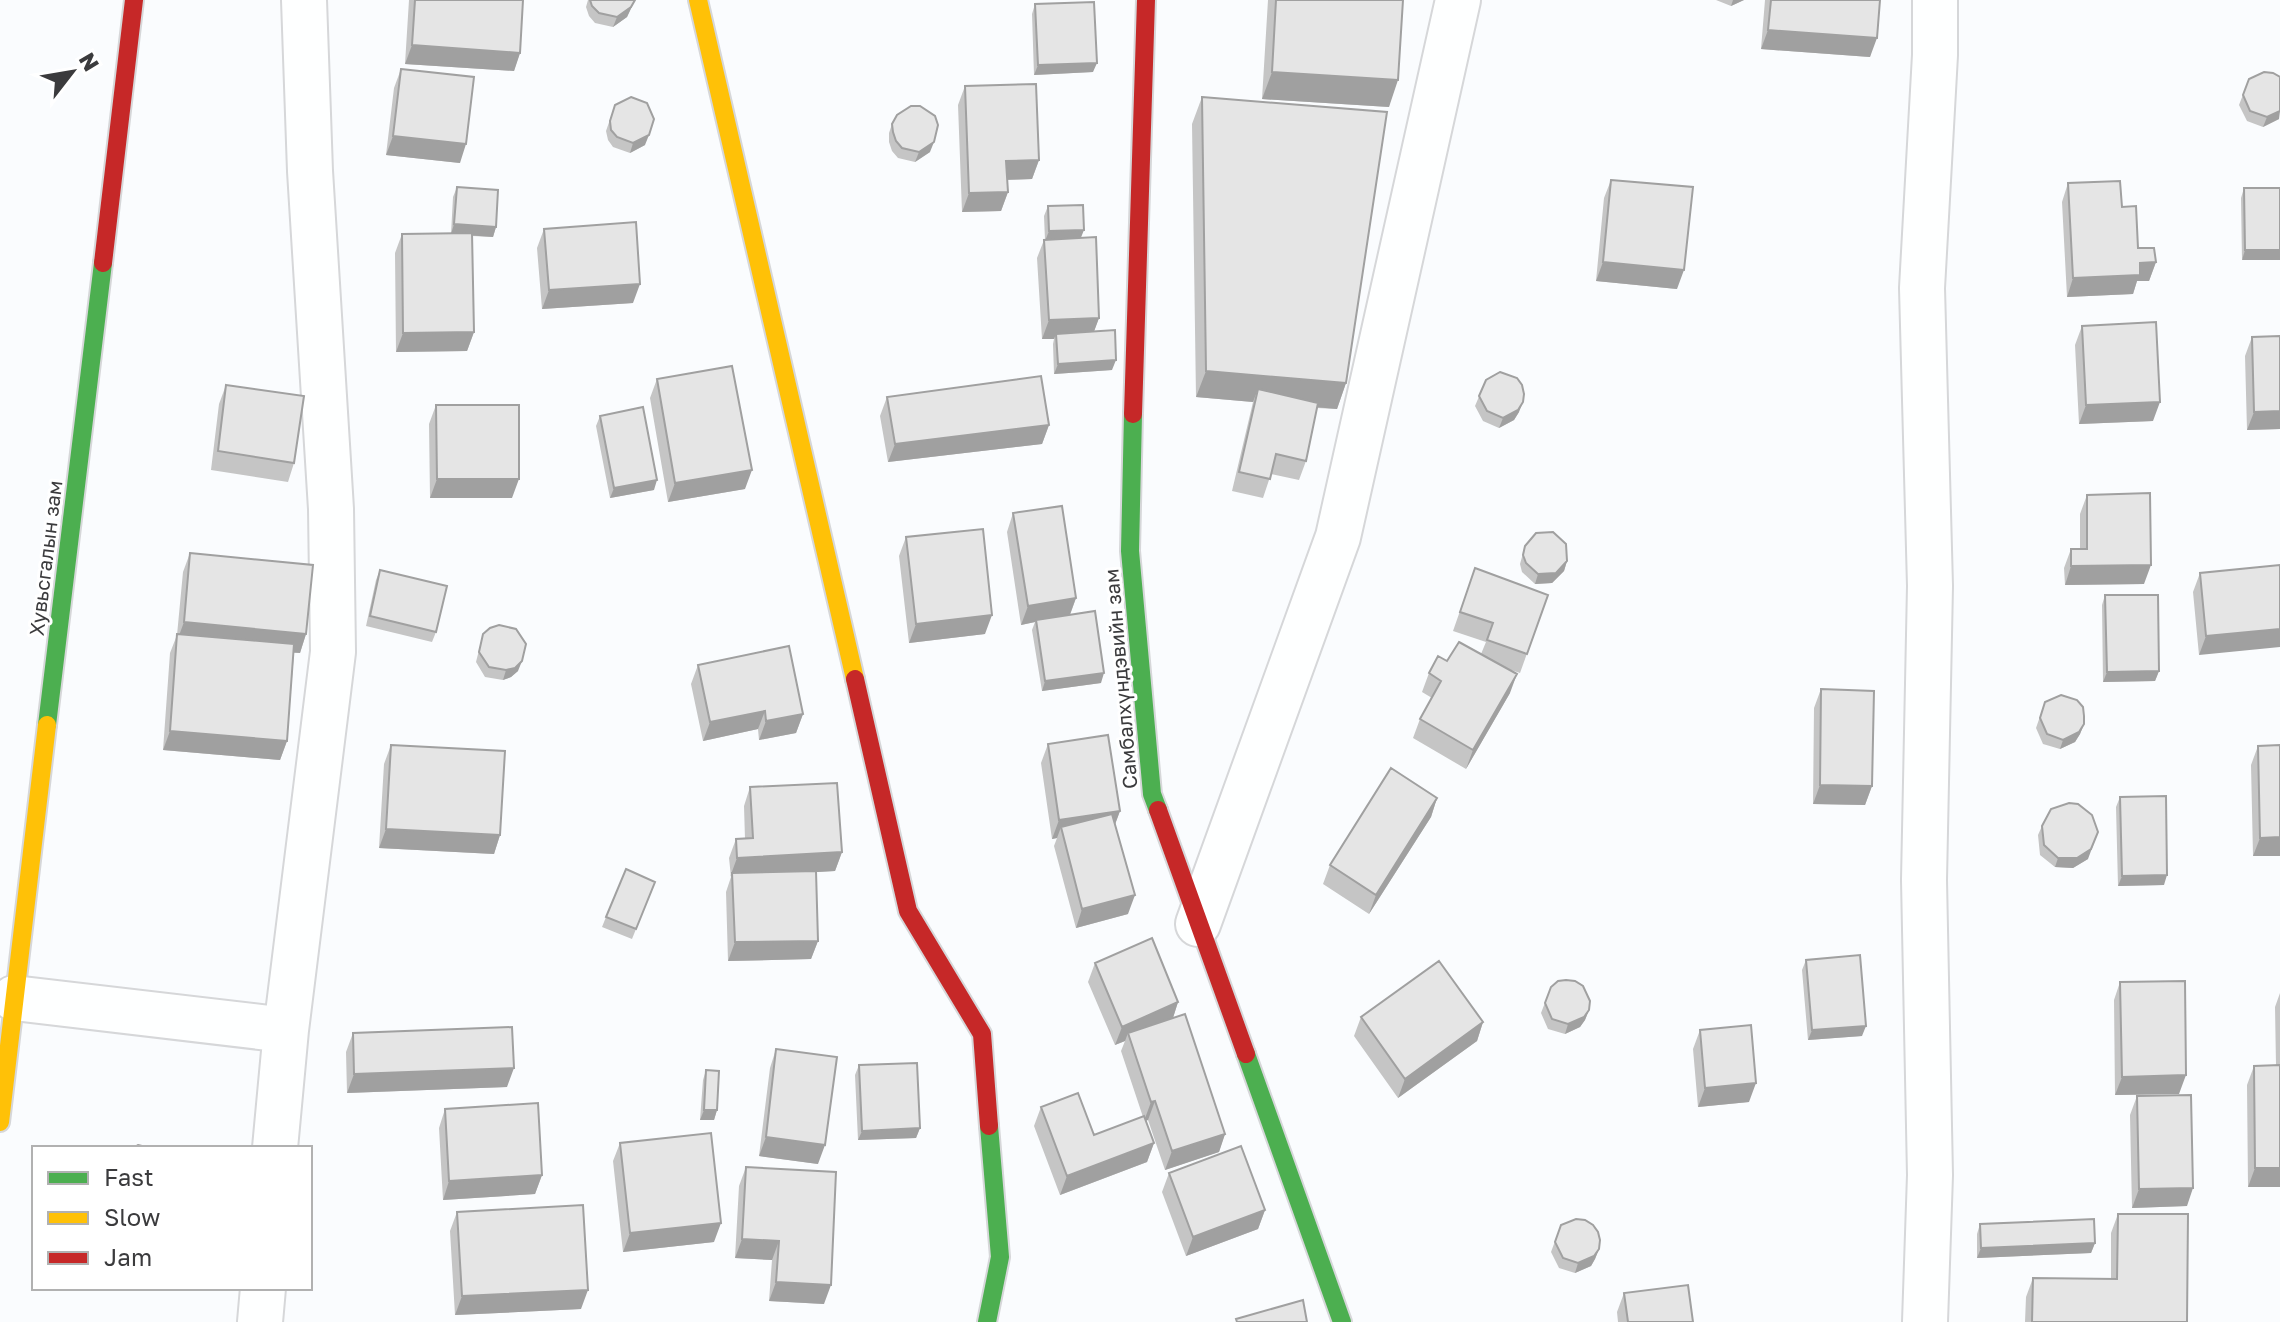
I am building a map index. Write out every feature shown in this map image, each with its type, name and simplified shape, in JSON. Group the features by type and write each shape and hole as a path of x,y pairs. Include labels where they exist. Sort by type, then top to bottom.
{"street":[{"name":"Хувьсгалын зам","path":"0,1122 134,0"},
{"path":"275,1146 286,1030 333,652 331,509 310,171 304,0"},
{"path":"698,0 908,911 982,1034 1000,1257 987,1322"},
{"name":"Самбалхүндэвийн зам","path":"1146,0 1130,551 1152,794 1342,1322"},
{"path":"1198,924 1338,537 1458,0"},
{"path":"1925,1322 1930,1175 1924,880 1930,586 1922,288 1935,55 1935,0"},
{"path":"14,998 286,1030"},
{"path":"260,1322 263,1290"}],"building":[{"path":"415,0 523,0 520,53 412,45"},
{"path":"590,0 635,0 617,17 599,13"},
{"path":"1276,0 1403,0 1398,80 1272,72"},
{"path":"1771,0 1880,0 1877,38 1768,30"},
{"path":"1094,2 1097,63 1038,65 1035,4"},
{"path":"401,69 474,77 466,144 393,136"},
{"path":"2264,72 2280,77 2280,111 2267,117 2250,111 2243,95 2249,79"},
{"path":"1036,84 1039,160 1006,161 1008,192 969,193 965,86"},
{"path":"631,97 647,103 654,119 649,135 633,143 617,137 611,130 610,121 615,105"},
{"path":"1202,97 1387,112 1346,383 1206,371"},
{"path":"911,106 920,106 935,116 938,125 934,142 919,152 902,148 893,132 892,124 897,115"},
{"path":"1611,180 1693,187 1684,270 1603,262"},
{"path":"2120,181 2122,207 2136,206 2138,248 2154,248 2156,262 2140,263 2140,275 2073,278 2068,183"},
{"path":"457,187 498,190 496,227 454,224"},
{"path":"2244,188 2280,188 2280,250 2245,250"},
{"path":"1083,205 1084,230 1049,231 1048,206"},
{"path":"636,222 640,284 549,290 544,229"},
{"path":"472,233 474,332 403,333 402,234"},
{"path":"1096,237 1099,318 1049,320 1044,240"},
{"path":"2156,322 2160,402 2086,405 2082,326"},
{"path":"1115,330 1116,360 1058,364 1056,334"},
{"path":"2280,336 2280,411 2254,412 2252,337"},
{"path":"732,366 752,470 675,483 657,379"},
{"path":"1500,372 1517,378 1524,394 1518,410 1503,418 1487,411 1479,396 1486,380"},
{"path":"1041,376 1049,425 895,444 887,397"},
{"path":"226,385 304,396 294,463 218,451"},
{"path":"1258,389 1318,403 1306,461 1276,454 1270,479 1239,472"},
{"path":"436,405 519,405 519,479 437,479"},
{"path":"643,407 657,480 614,488 600,416"},
{"path":"2150,493 2151,565 2071,566 2071,549 2087,549 2087,495"},
{"path":"1062,506 1076,598 1028,606 1013,513"},
{"path":"983,529 992,615 916,624 906,537"},
{"path":"1553,532 1566,544 1567,561 1556,573 1538,574 1526,563 1523,555 1525,546 1536,533"},
{"path":"190,553 313,565 306,634 184,622"},
{"path":"2280,565 2280,629 2206,636 2200,573"},
{"path":"1475,568 1548,595 1527,654 1487,640 1493,623 1460,612"},
{"path":"380,570 447,586 436,632 370,616"},
{"path":"2105,595 2158,595 2159,671 2107,672"},
{"path":"1095,611 1104,673 1045,681 1036,620"},
{"path":"499,625 516,629 526,644 522,661 515,668 489,667 479,652 483,634"},
{"path":"177,634 294,644 287,741 170,731"},
{"path":"1459,642 1517,674 1473,750 1420,719 1441,681 1429,673 1438,656 1447,661"},
{"path":"789,646 803,714 766,721 765,711 710,722 698,665"},
{"path":"1821,689 1874,691 1872,786 1820,785"},
{"path":"2061,695 2077,700 2083,707 2084,716 2079,732 2063,740 2047,734 2040,718 2045,702"},
{"path":"1108,735 1120,811 1059,820 1048,744"},
{"path":"391,745 505,751 500,835 386,829"},
{"path":"2280,745 2280,837 2260,838 2258,746"},
{"path":"1391,768 1437,798 1376,895 1330,865"},
{"path":"837,783 842,852 737,858 736,839 753,838 750,787"},
{"path":"2166,796 2167,875 2122,876 2120,797"},
{"path":"2069,803 2078,804 2092,815 2098,832 2091,849 2077,858 2058,858 2044,845 2042,826 2051,809"},
{"path":"1112,814 1135,895 1082,909 1061,827"},
{"path":"626,869 655,882 636,929 606,917"},
{"path":"816,871 818,941 735,942 732,873"},
{"path":"1152,938 1178,1002 1122,1027 1095,963"},
{"path":"1860,955 1866,1026 1812,1030 1806,960"},
{"path":"1439,961 1483,1022 1405,1079 1361,1017"},
{"path":"1566,980 1583,986 1590,1001 1584,1017 1568,1024 1552,1019 1545,1003 1551,987 1558,981"},
{"path":"2185,981 2186,1075 2122,1077 2120,982"},
{"path":"1185,1014 1225,1134 1172,1151 1155,1101 1151,1102 1128,1033"},
{"path":"1751,1025 1756,1083 1705,1088 1700,1030"},
{"path":"512,1027 514,1068 354,1074 353,1033"},
{"path":"776,1049 837,1057 825,1145 766,1137"},
{"path":"917,1063 920,1128 862,1131 859,1065"},
{"path":"2280,1065 2280,1168 2255,1168 2254,1066"},
{"path":"706,1070 719,1071 717,1110 704,1110"},
{"path":"1078,1093 1094,1135 1144,1116 1154,1143 1067,1176 1041,1107"},
{"path":"2191,1095 2193,1188 2139,1189 2137,1096"},
{"path":"538,1103 542,1175 449,1181 445,1109"},
{"path":"711,1133 721,1223 630,1233 620,1143"},
{"path":"1241,1146 1265,1210 1193,1237 1169,1173"},
{"path":"746,1167 836,1172 831,1285 776,1282 779,1241 742,1239"},
{"path":"583,1205 588,1290 462,1296 457,1212"},
{"path":"2118,1214 2188,1214 2187,1322 2032,1322 2033,1278 2117,1279"},
{"path":"1576,1219 1593,1225 1600,1240 1594,1256 1578,1263 1563,1258 1555,1242 1561,1225"},
{"path":"2094,1219 2095,1243 1981,1248 1980,1224"},
{"path":"1688,1285 1693,1322 1628,1322 1624,1293"},
{"path":"1303,1300 1307,1322 1237,1322 1236,1319"}],"traffic: fast":[{"path":"47,725 103,263"},
{"path":"1133,414 1130,551 1152,794 1158,810"},
{"path":"1246,1054 1342,1322"},
{"path":"987,1322 1000,1257 989,1126"}],"traffic: slow":[{"path":"698,0 855,679"},
{"path":"0,1122 47,725"}],"traffic: jam":[{"path":"103,263 134,0"},
{"path":"1133,414 1146,0"},
{"path":"855,679 908,911 982,1034 989,1126"},
{"path":"1158,810 1246,1054"}]}
